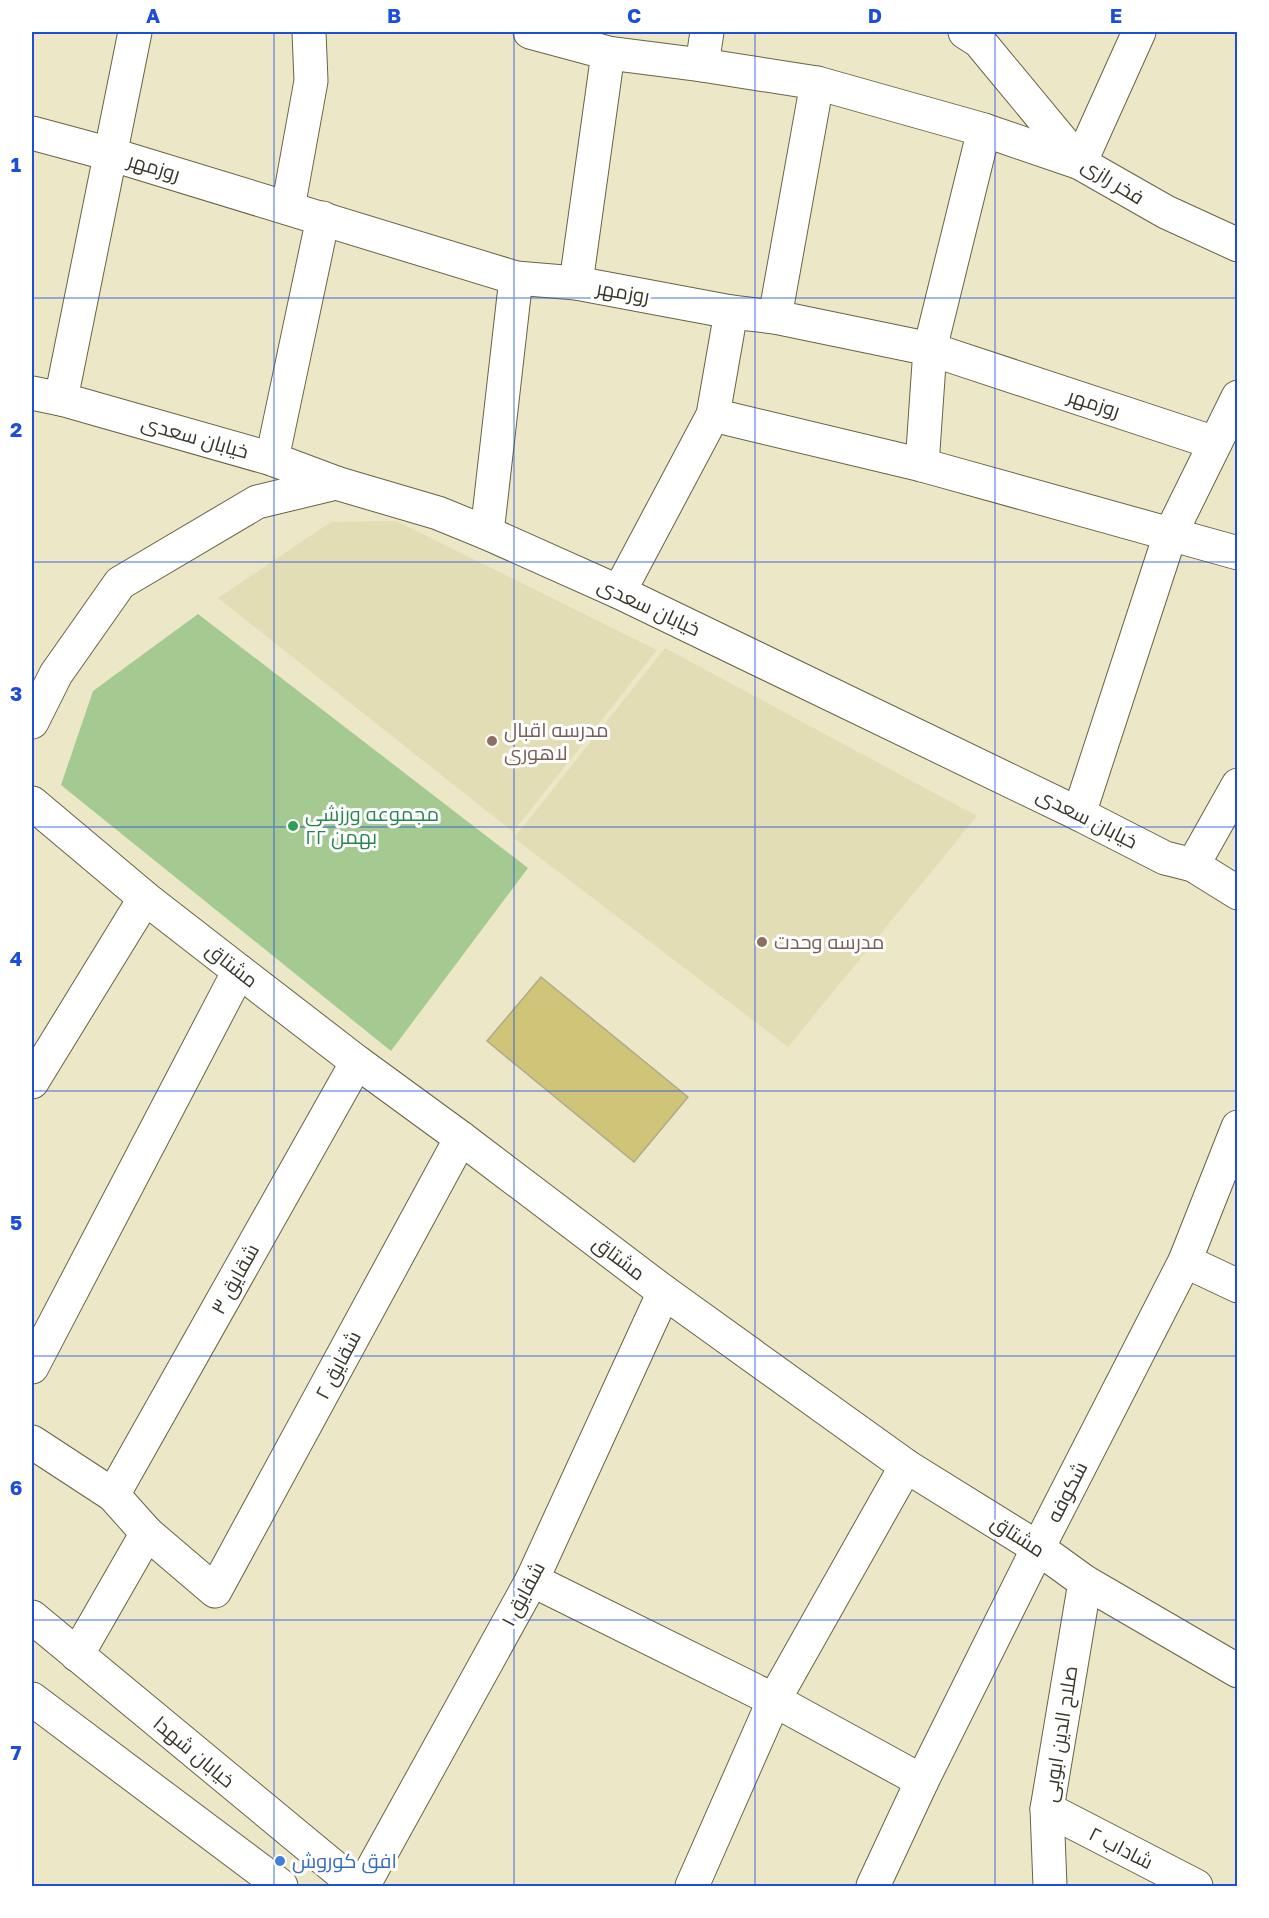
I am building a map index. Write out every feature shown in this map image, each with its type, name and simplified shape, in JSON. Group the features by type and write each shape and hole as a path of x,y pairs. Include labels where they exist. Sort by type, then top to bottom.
{"street":[{"path":"46,396 110,154 135,32"},
{"path":"288,208 311,81 309,32"},
{"path":"530,32 608,53 817,83 984,130 1080,163 1139,32"},
{"path":"702,65 707,32"},
{"name":"فخر رازی","path":"976,35 1080,163 1166,212 1238,245"},
{"path":"576,283 608,53"},
{"path":"775,317 817,83"},
{"path":"922,465 930,349 984,130"},
{"name":"روزمهر","path":"32,134 110,154 516,278 576,283 731,312 775,317 930,349 1215,443"},
{"path":"272,459 323,218"},
{"path":"487,533 516,278"},
{"path":"619,592 713,415 731,312"},
{"name":"خیابان سعدی","path":"46,396 272,459 336,483 438,513 487,533 619,592 1166,858 1193,865 1238,892"},
{"path":"1079,814 1170,535 1238,397"},
{"path":"713,415 922,465 1238,553"},
{"path":"32,722 44,671 120,583 257,502 336,483"},
{"path":"1193,865 1238,785"},
{"name":"مشتاق","path":"32,802 145,898 239,971 664,1292 906,1466 1038,1548 1085,1582 1238,1671"},
{"path":"32,1082 145,898"},
{"path":"32,1366 239,971"},
{"name":"شقایق ۳","path":"113,1495 357,1062"},
{"name":"شکوفه","path":"873,1887 922,1781 1038,1548 1185,1261 1238,1127"},
{"name":"شقایق ۲","path":"147,1533 215,1591 461,1138"},
{"path":"1185,1261 1238,1287"},
{"name":"شقایق ۱","path":"363,1887 532,1580 664,1292"},
{"path":"32,1442 113,1495 147,1533 77,1655"},
{"path":"692,1887 774,1700 906,1466"},
{"path":"532,1580 774,1700 922,1781"},
{"name":"صلاح الدین ابوبی","path":"1050,1887 1047,1809 1085,1582"},
{"name":"خیابان شهدا","path":"32,1617 357,1887"},
{"path":"32,1699 281,1887"},
{"name":"شاداب ۲","path":"1047,1809 1196,1887"}],"shaded area":[{"name":"مدرسه اقبال لاهوری","path":"396,521 657,650 513,832 218,598 331,522"},
{"name":"مدرسه وحدت","path":"665,648 977,816 788,1047 514,838"}],"green space":[{"name":"مجموعه ورزشی ۲۲ بهمن","path":"198,614 528,868 391,1051 61,785 93,691"}],"building":[{"path":"541,977 688,1097 634,1162 487,1041"}],"place":[{"name":"مدرسه اقبال لاهوری","path":"492,741"},
{"name":"مجموعه ورزشی ۲۲ بهمن","path":"293,826"},
{"name":"مدرسه وحدت","path":"762,942"},
{"name":"افق کوروش","path":"280,1861"}]}
